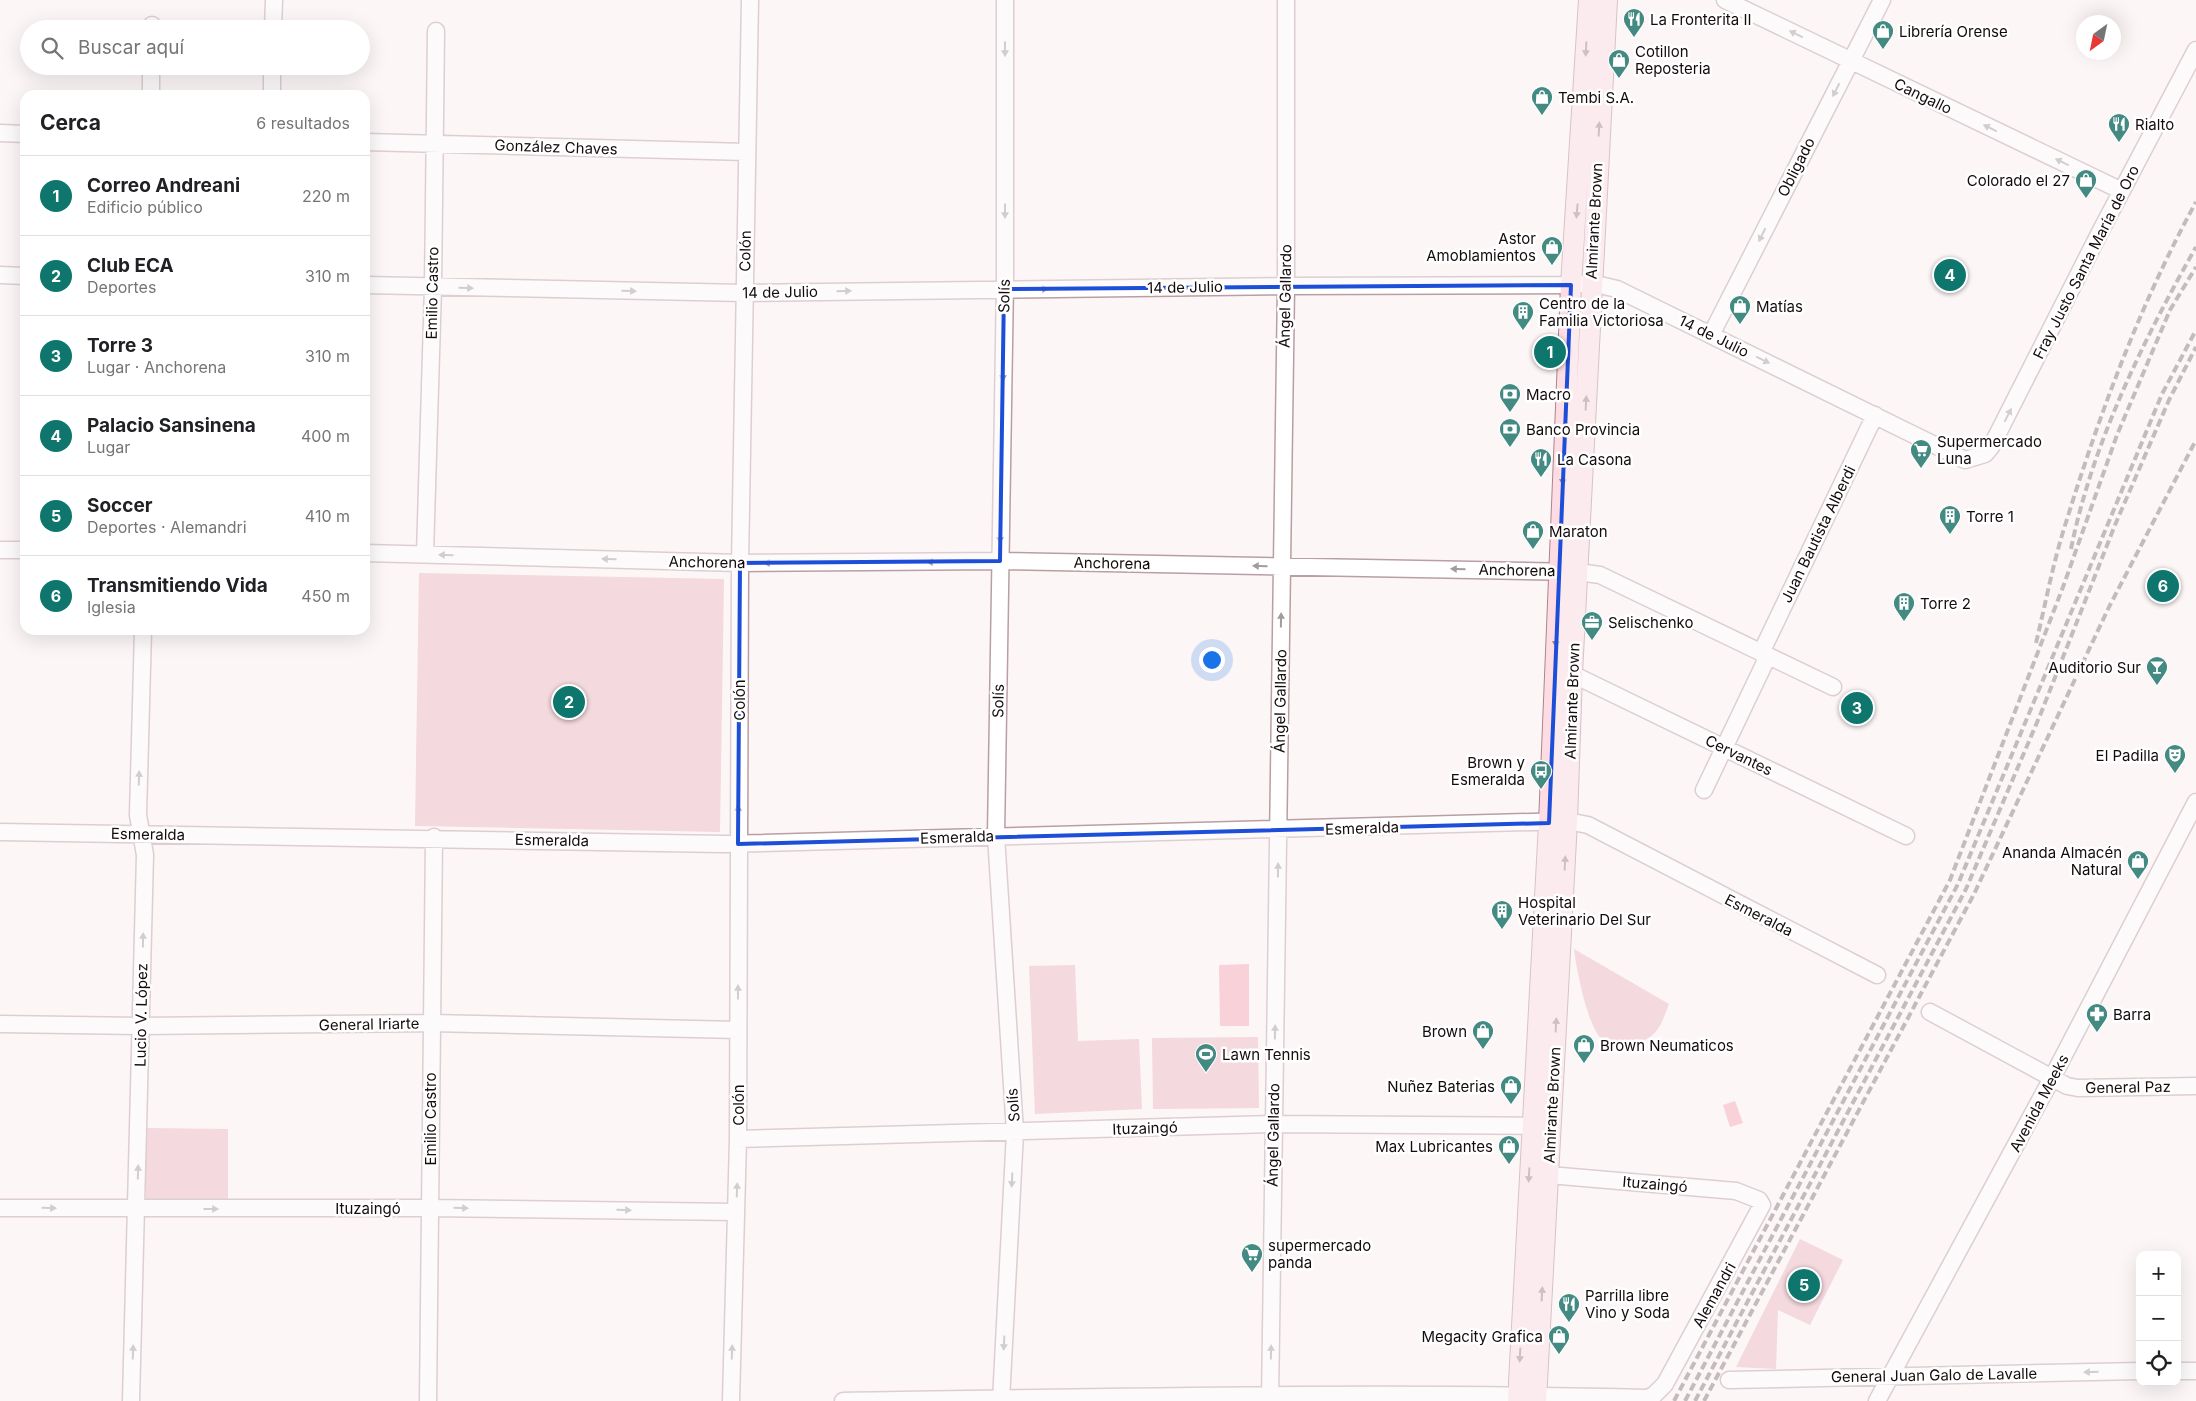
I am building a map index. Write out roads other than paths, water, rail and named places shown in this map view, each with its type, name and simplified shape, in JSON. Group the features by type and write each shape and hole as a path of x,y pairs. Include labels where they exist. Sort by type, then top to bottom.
{"main road":[{"name":"Almirante Brown","path":"1527,1398 1531,1126 1572,674 1569,571 1571,285 1589,0"},
{"name":"Almirante Brown","path":"1527,1398 1549,1175 1558,822 1569,571 1591,283 1607,0"}],"street":[{"path":"273,20 274,0"},
{"name":"Colón","path":"731,1401 738,1139 740,563 743,293 750,0"},
{"name":"Solís","path":"1001,1400 1015,1132 996,836 1004,289 1005,0"},
{"name":"Ángel Gallardo","path":"1270,1398 1286,286 1286,0"},
{"name":"Cangallo","path":"1725,0 2122,191"},
{"name":"Obligado","path":"1711,335 1882,0"},
{"name":"Emilio Castro","path":"426,554 433,287 436,31"},
{"name":"Fray Justo Santa María de Oro","path":"1965,460 1985,454 1991,448 2196,50"},
{"path":"151,90 152,75"},
{"path":"272,75 272,90"},
{"path":"0,133 20,134"},
{"name":"González Chaves","path":"370,142 747,152"},
{"path":"0,275 20,276"},
{"name":"14 de Julio","path":"370,285 743,293 1286,286 1571,285 1591,283 1617,289 1965,460"},
{"name":"Juan Bautista Alberdi","path":"1704,790 1764,655 1876,415"},
{"path":"0,550 20,550"},
{"name":"Anchorena","path":"370,554 740,563 1000,561 1569,571 1600,575 1833,687"},
{"name":"Lucio V. López","path":"132,1401 145,855 138,815 143,635"},
{"name":"Cervantes","path":"1572,674 1906,836"},
{"name":"Avenida Meeks","path":"1877,1401 2052,1078 2196,802"},
{"name":"Esmeralda","path":"0,832 738,844 1558,822 1588,825 1877,975"},
{"name":"Emilio Castro","path":"428,1401 434,838"},
{"name":"General Paz","path":"1930,1012 2067,1086 2078,1088 2196,1086"},
{"name":"General Iriarte","path":"0,1024 141,1026 431,1023 738,1030"},
{"name":"Ituzaingó","path":"738,1139 1273,1124 1551,1126"},
{"name":"Ituzaingó","path":"1549,1175 1736,1191 1759,1200"},
{"name":"Alemandri","path":"1527,1398 1647,1398 1660,1390 1760,1210 1762,1205 1759,1200"},
{"name":"Ituzaingó","path":"0,1208 430,1208 736,1212"},
{"name":"General Juan Galo de Lavalle","path":"1729,1380 2136,1371"},
{"path":"2181,1371 2196,1371"},
{"path":"843,1401 1527,1398"}],"railway":[{"path":"2036,643 2063,532 2105,405 2156,281 2196,202"},
{"path":"2071,549 2092,470 2122,393 2157,318 2196,247"},
{"path":"1674,1401 1950,880 2063,587 2117,435 2170,310 2196,267"},
{"path":"1685,1401 1958,884 2162,394 2196,330"},
{"path":"1695,1401 1966,889 2041,713 2115,525 2169,400 2196,347"},
{"path":"1704,1401 1974,894 2109,607 2196,440"}],"place":[{"name":"La Fronterita II","path":"1634,38"},
{"name":"Librería Orense","path":"1883,50"},
{"name":"Cotillon Reposteria","path":"1619,79"},
{"name":"Tembi S.A.","path":"1542,116"},
{"name":"Rialto","path":"2119,143"},
{"name":"Colorado el 27","path":"2086,199"},
{"name":"Astor Amoblamientos","path":"1552,266"},
{"name":"Palacio Sansinena","path":"1950,275"},
{"name":"Matías","path":"1740,325"},
{"name":"Centro de la Familia Victoriosa","path":"1523,331"},
{"name":"Correo Andreani","path":"1550,352"},
{"name":"Macro","path":"1510,413"},
{"name":"Banco Provincia","path":"1510,448"},
{"name":"Supermercado Luna","path":"1921,469"},
{"name":"La Casona","path":"1541,478"},
{"name":"Torre 1","path":"1950,535"},
{"name":"Maraton","path":"1533,550"},
{"name":"Transmitiendo Vida","path":"2163,586"},
{"name":"Torre 2","path":"1904,622"},
{"name":"Selischenko","path":"1592,641"},
{"name":"Auditorio Sur","path":"2157,686"},
{"name":"Club ECA","path":"569,702"},
{"name":"Torre 3","path":"1857,708"},
{"name":"El Padilla","path":"2175,774"},
{"name":"Brown y Esmeralda","path":"1541,790"},
{"name":"Ananda Almacén Natural","path":"2138,880"},
{"name":"Hospital Veterinario Del Sur","path":"1502,930"},
{"name":"Barra","path":"2097,1033"},
{"name":"Brown","path":"1483,1050"},
{"name":"Brown Neumaticos","path":"1584,1064"},
{"name":"Lawn Tennis","path":"1206,1073"},
{"name":"Nuñez Baterias","path":"1511,1105"},
{"name":"Max Lubricantes","path":"1509,1165"},
{"name":"supermercado panda","path":"1252,1273"},
{"name":"Soccer","path":"1804,1285"},
{"name":"Parrilla libre Vino y Soda","path":"1569,1323"},
{"name":"Megacity Grafica","path":"1559,1355"}]}
